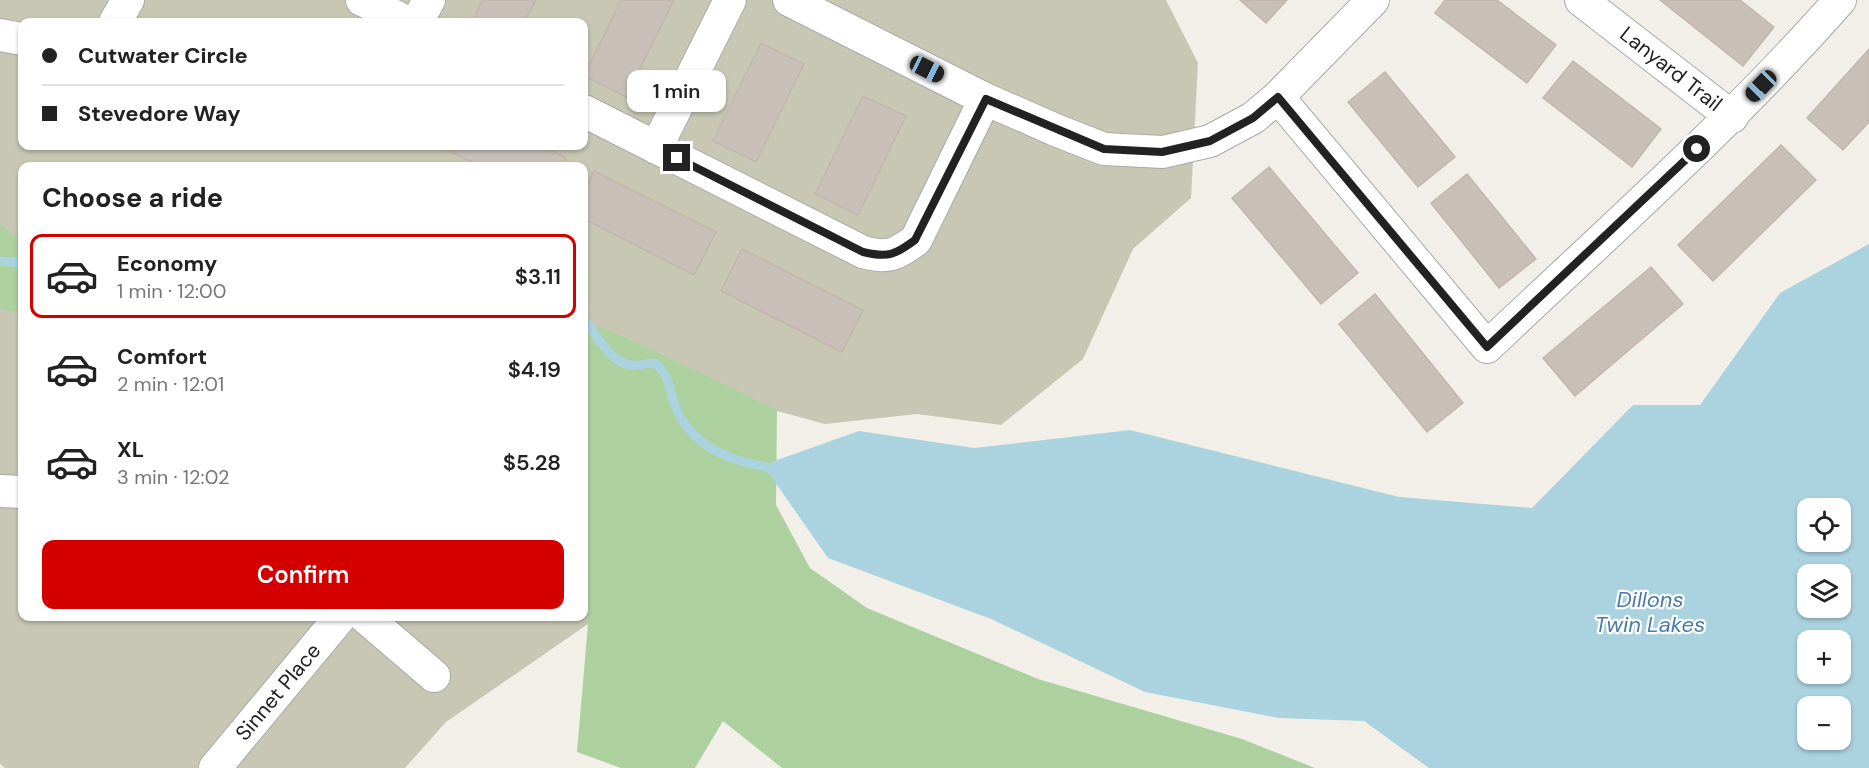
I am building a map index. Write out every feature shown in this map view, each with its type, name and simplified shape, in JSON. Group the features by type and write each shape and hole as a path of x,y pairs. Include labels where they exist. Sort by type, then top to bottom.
{"street":[{"path":"118,18 128,0"},
{"path":"362,0 399,18"},
{"path":"419,18 429,0"},
{"path":"656,148 730,0"},
{"path":"789,0 986,99 1104,149 1162,152 1210,141 1253,118 1278,97 1372,0"},
{"name":"Lanyard Trail","path":"1581,0 1732,117"},
{"path":"1278,97 1487,347 1732,117 1840,0"},
{"path":"0,35 18,38"},
{"path":"588,113 863,252 882,257 899,252 915,240 986,99"},
{"path":"0,491 18,492"},
{"name":"Sinnet Place","path":"215,768 337,621"},
{"path":"370,621 434,676"}],"shaded area":[{"path":"0,0 1166,0 1198,63 1191,198 1133,249 1083,359 1001,425 917,414 825,424 777,411 588,624 446,722 405,768 5,768 0,764"}],"green space":[{"path":"0,223 14,236 18,234 18,312 0,309"},
{"path":"588,323 636,342 777,410 776,505 810,568 867,608 1038,679 1242,739 1315,768 782,768 723,721 695,768 621,768 577,752 588,624"}],"water":[{"name":"Dillons Twin Lakes","path":"1869,244 1869,768 1429,768 1364,721 1279,718 1145,692 991,619 828,558 763,465 859,431 974,448 1130,430 1399,497 1532,508 1633,405 1700,405 1780,293"}],"building":[{"path":"483,0 536,0 526,18 474,18"},
{"path":"621,0 674,0 626,97 588,78 588,68"},
{"path":"1240,0 1287,0 1266,23"},
{"path":"1445,0 1497,0 1556,45 1527,83 1435,13"},
{"path":"1660,0 1740,0 1774,27 1743,66"},
{"path":"761,43 804,64 756,162 713,141"},
{"path":"1869,49 1869,122 1843,150 1807,118"},
{"path":"1573,61 1661,129 1632,167 1543,98"},
{"path":"1385,72 1455,157 1418,187 1348,102"},
{"path":"863,96 906,116 858,215 815,194"},
{"path":"1781,145 1816,180 1713,281 1678,245"},
{"path":"446,150 551,150 566,158 564,162 472,162"},
{"path":"1269,167 1358,273 1321,304 1232,198"},
{"path":"594,171 716,232 694,275 588,221 588,184"},
{"path":"1467,174 1536,259 1499,288 1431,203"},
{"path":"742,249 863,310 842,352 721,291"},
{"path":"1651,267 1683,304 1575,396 1543,358"},
{"path":"1375,294 1463,403 1427,432 1339,324"}],"waterway":[{"path":"0,261 18,263"},
{"path":"588,325 616,359 631,365 655,363 667,379 681,418 701,441 728,457 774,470"}],"route":[{"path":"677,158 863,252 882,257 899,252 915,240 986,99 1104,149 1162,152 1210,141 1253,118 1278,97 1487,347 1697,149"}]}
